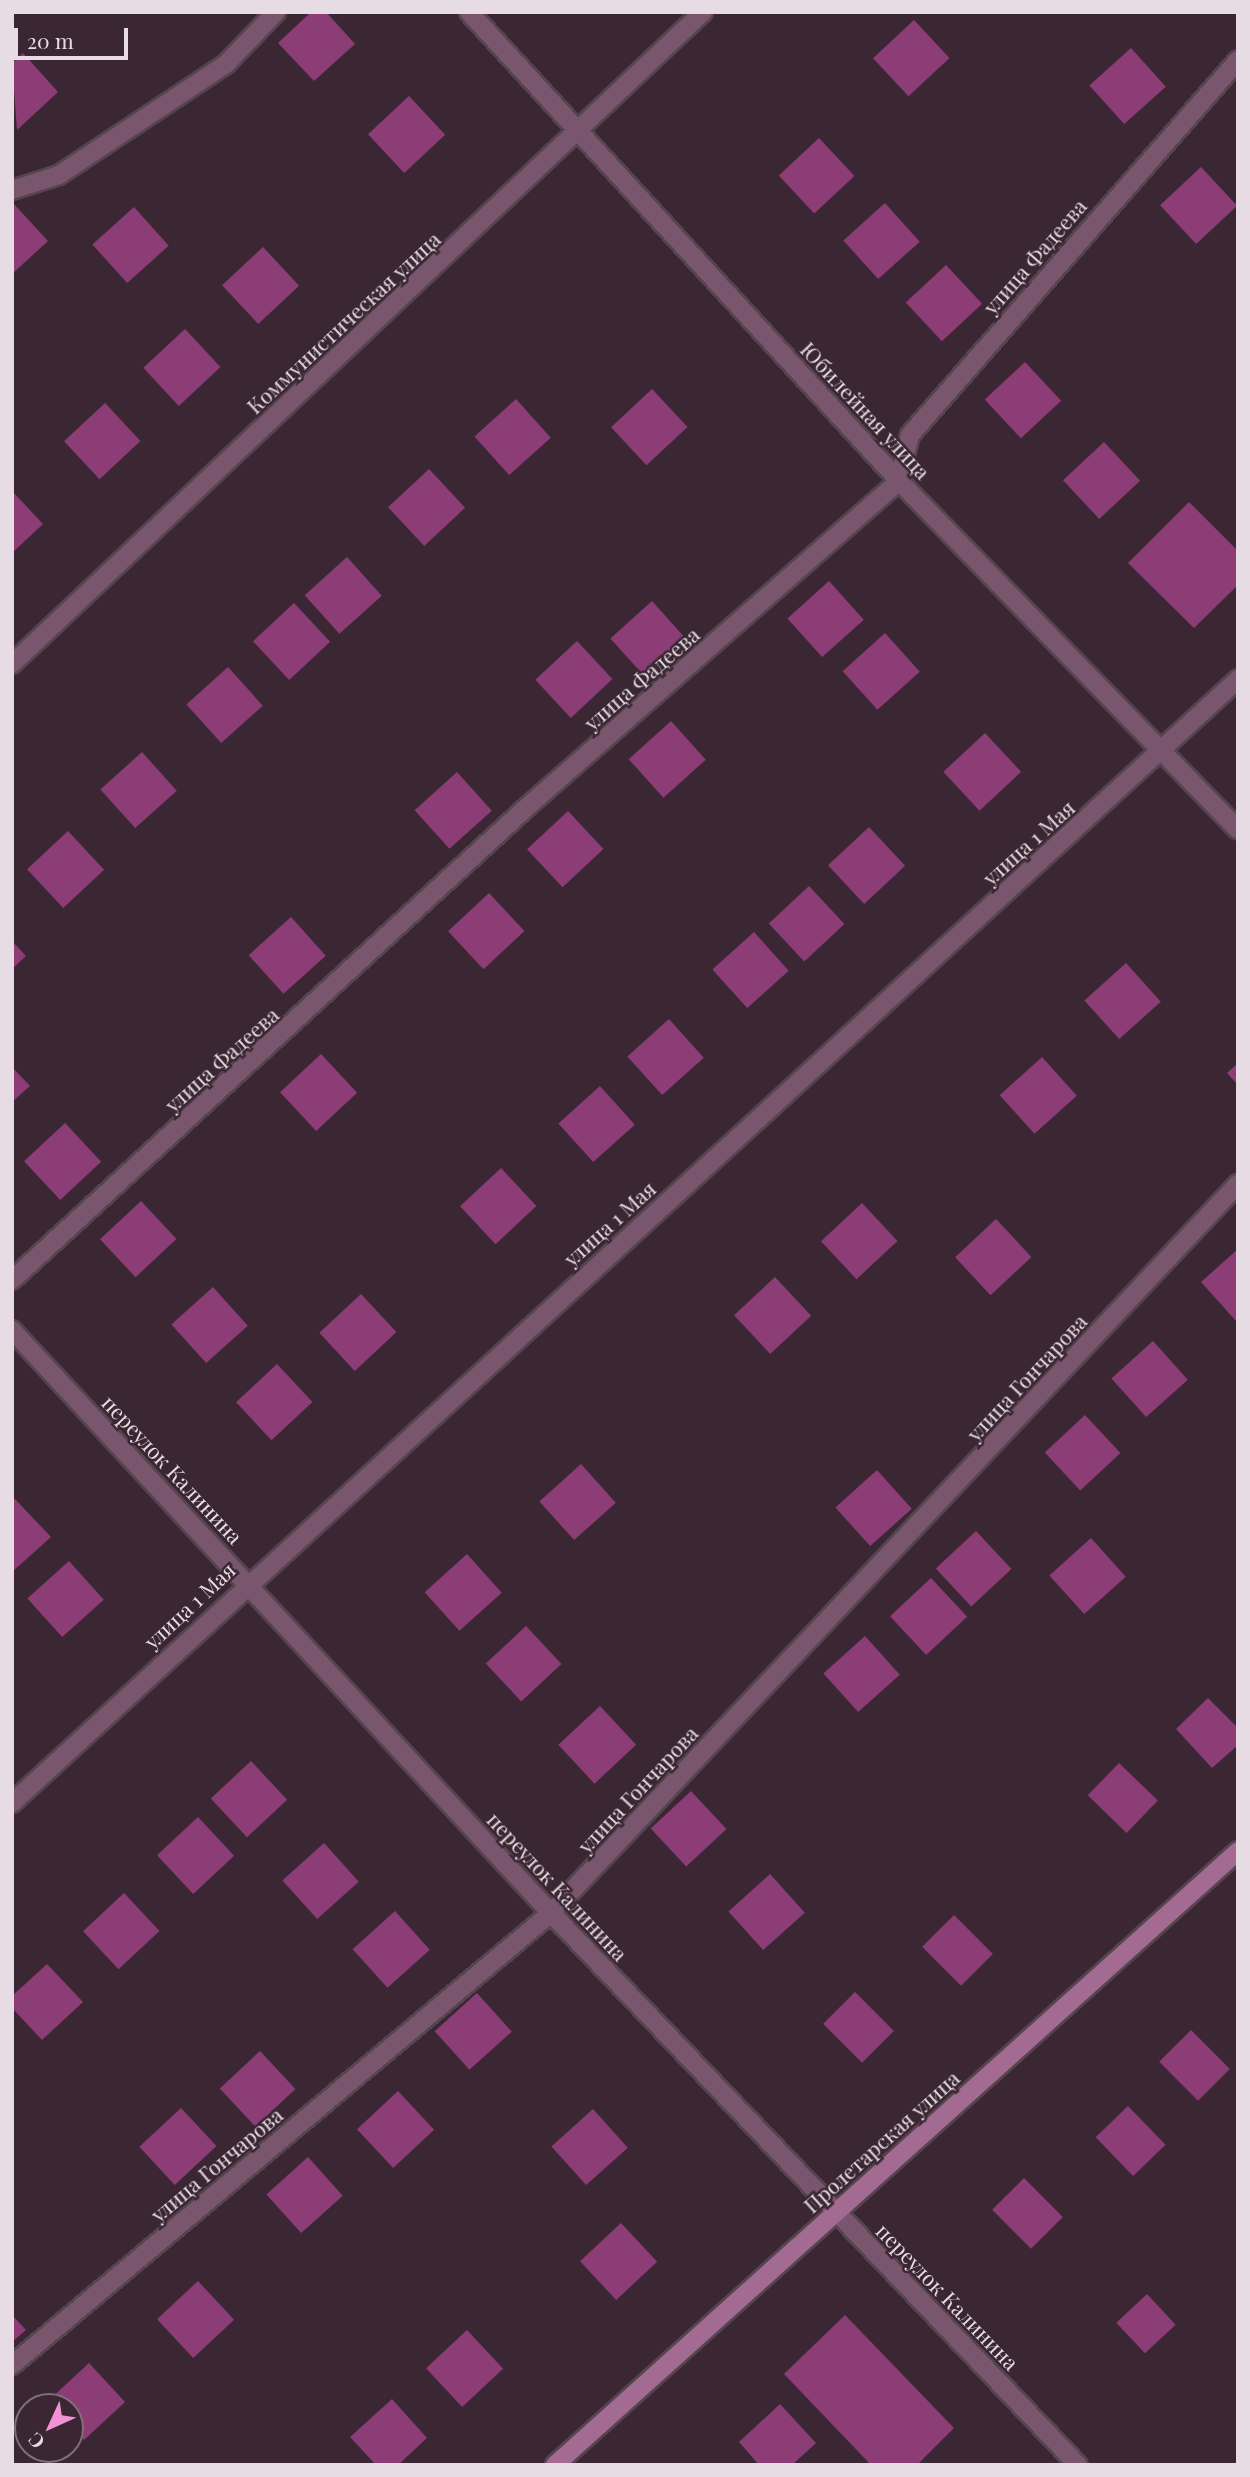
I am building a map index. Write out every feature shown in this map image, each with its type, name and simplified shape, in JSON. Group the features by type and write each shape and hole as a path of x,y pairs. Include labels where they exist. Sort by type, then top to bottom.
{"main road":[{"name":"Пролетарская улица","path":"555,2465 1238,1851"}],"street":[{"path":"12,190 59,175 226,64 276,12"},
{"name":"Юбилейная улица","path":"469,12 581,131 899,481 1238,830"},
{"name":"Коммунистическая улица","path":"12,664 581,131 703,12"},
{"name":"улица Фадеева","path":"12,1280 528,806 899,481 910,435 1238,60"},
{"name":"улица 1 Мая","path":"12,1803 247,1582 1238,679"},
{"name":"улица Гончарова","path":"12,2365 551,1913 1238,1184"},
{"name":"переулок Калинина","path":"12,1330 551,1913 1078,2465"}],"building":[{"path":"311,12 326,12 355,44 314,81 278,43"},
{"path":"914,20 949,58 909,96 873,58"},
{"path":"1131,48 1166,87 1124,124 1089,85"},
{"path":"23,53 58,92 17,130 12,63"},
{"path":"409,96 445,135 404,173 368,134"},
{"path":"819,138 854,176 814,214 779,176"},
{"path":"1201,167 1237,206 1196,244 1160,205"},
{"path":"12,202 48,241 12,274"},
{"path":"885,203 920,242 878,279 843,240"},
{"path":"134,207 169,246 127,283 92,244"},
{"path":"263,247 299,286 258,324 222,285"},
{"path":"946,265 982,304 942,341 906,303"},
{"path":"185,329 220,367 179,406 143,368"},
{"path":"1025,362 1061,401 1021,438 985,400"},
{"path":"652,389 687,427 647,465 611,427"},
{"path":"516,399 551,438 509,475 474,436"},
{"path":"105,403 140,441 100,479 64,441"},
{"path":"1104,442 1140,481 1099,519 1063,480"},
{"path":"429,469 465,508 424,546 388,507"},
{"path":"12,491 43,524 12,553"},
{"path":"1189,502 1238,551 1238,585 1194,628 1128,563"},
{"path":"347,557 382,596 339,634 305,595"},
{"path":"829,581 864,620 822,657 787,618"},
{"path":"652,601 687,640 645,677 610,638"},
{"path":"294,603 330,642 289,680 253,641"},
{"path":"885,633 920,672 877,710 843,671"},
{"path":"577,641 612,679 571,718 535,680"},
{"path":"228,667 263,706 221,743 186,704"},
{"path":"671,721 706,760 663,798 629,759"},
{"path":"985,733 1021,772 979,811 943,772"},
{"path":"142,752 177,791 135,828 100,789"},
{"path":"457,772 492,811 449,849 415,810"},
{"path":"568,811 603,849 563,887 527,849"},
{"path":"869,827 905,866 864,904 828,865"},
{"path":"68,831 104,870 63,908 27,869"},
{"path":"809,886 844,924 804,962 769,924"},
{"path":"489,893 524,931 484,969 448,931"},
{"path":"291,917 326,956 283,994 249,955"},
{"path":"754,932 789,971 747,1008 712,969"},
{"path":"12,941 26,956 12,969"},
{"path":"1126,963 1161,1002 1119,1039 1084,1000"},
{"path":"669,1019 704,1058 662,1095 627,1056"},
{"path":"321,1054 357,1093 316,1131 280,1092"},
{"path":"1042,1057 1077,1096 1034,1134 1000,1095"},
{"path":"1238,1063 1238,1085 1227,1073"},
{"path":"12,1067 30,1086 12,1102"},
{"path":"600,1086 635,1125 593,1162 558,1123"},
{"path":"65,1123 101,1162 60,1200 24,1161"},
{"path":"501,1168 536,1206 496,1244 460,1206"},
{"path":"141,1201 176,1239 136,1277 100,1239"},
{"path":"862,1203 897,1241 857,1279 821,1241"},
{"path":"996,1219 1031,1257 991,1295 955,1257"},
{"path":"1238,1249 1238,1320 1236,1321 1201,1282"},
{"path":"775,1277 811,1316 770,1354 734,1315"},
{"path":"213,1287 248,1326 206,1363 171,1324"},
{"path":"361,1294 396,1332 355,1371 319,1333"},
{"path":"1153,1341 1188,1380 1146,1417 1111,1378"},
{"path":"277,1364 312,1402 272,1440 236,1402"},
{"path":"1085,1415 1120,1453 1080,1491 1045,1453"},
{"path":"581,1464 616,1503 574,1540 539,1501"},
{"path":"877,1470 912,1509 870,1546 835,1507"},
{"path":"15,1499 51,1537 12,1572 12,1501"},
{"path":"976,1531 1011,1569 971,1607 936,1569"},
{"path":"1091,1538 1126,1577 1084,1614 1049,1575"},
{"path":"467,1554 502,1593 459,1631 425,1592"},
{"path":"69,1561 104,1600 62,1637 27,1598"},
{"path":"931,1578 967,1617 926,1655 890,1616"},
{"path":"526,1626 561,1664 521,1702 486,1664"},
{"path":"865,1636 900,1675 858,1712 823,1673"},
{"path":"1208,1698 1238,1728 1238,1745 1212,1768 1176,1729"},
{"path":"600,1706 636,1745 594,1784 558,1745"},
{"path":"251,1761 287,1800 247,1837 211,1799"},
{"path":"1119,1763 1158,1801 1127,1833 1088,1795"},
{"path":"691,1791 726,1829 686,1867 651,1829"},
{"path":"198,1817 234,1856 193,1894 157,1855"},
{"path":"324,1843 359,1882 317,1919 282,1880"},
{"path":"770,1874 805,1913 763,1950 728,1911"},
{"path":"124,1893 159,1931 119,1969 83,1931"},
{"path":"395,1911 430,1950 387,1988 353,1949"},
{"path":"954,1915 993,1954 961,1986 922,1947"},
{"path":"47,1964 83,2002 42,2040 12,2008 12,1996"},
{"path":"855,1992 894,2031 862,2063 823,2024"},
{"path":"477,1993 512,2032 469,2070 435,2031"},
{"path":"1191,2030 1230,2069 1198,2101 1159,2062"},
{"path":"260,2051 295,2089 255,2127 220,2089"},
{"path":"398,2091 434,2130 393,2168 357,2129"},
{"path":"1128,2106 1166,2145 1133,2176 1096,2137"},
{"path":"181,2108 216,2146 175,2185 139,2147"},
{"path":"593,2109 628,2148 586,2185 551,2146"},
{"path":"308,2157 343,2196 301,2233 266,2194"},
{"path":"1024,2178 1063,2217 1031,2249 992,2210"},
{"path":"621,2223 657,2262 616,2300 580,2261"},
{"path":"198,2281 234,2320 193,2358 157,2319"},
{"path":"1147,2294 1176,2325 1145,2353 1116,2323"},
{"path":"12,2315 26,2330 12,2342"},
{"path":"845,2315 954,2428 917,2465 871,2465 784,2374"},
{"path":"467,2330 503,2369 462,2407 426,2368"},
{"path":"89,2363 125,2402 84,2440 84,2393 57,2393"},
{"path":"392,2399 427,2438 398,2465 376,2465 350,2437"},
{"path":"780,2404 816,2443 792,2465 759,2465 739,2442"}]}
